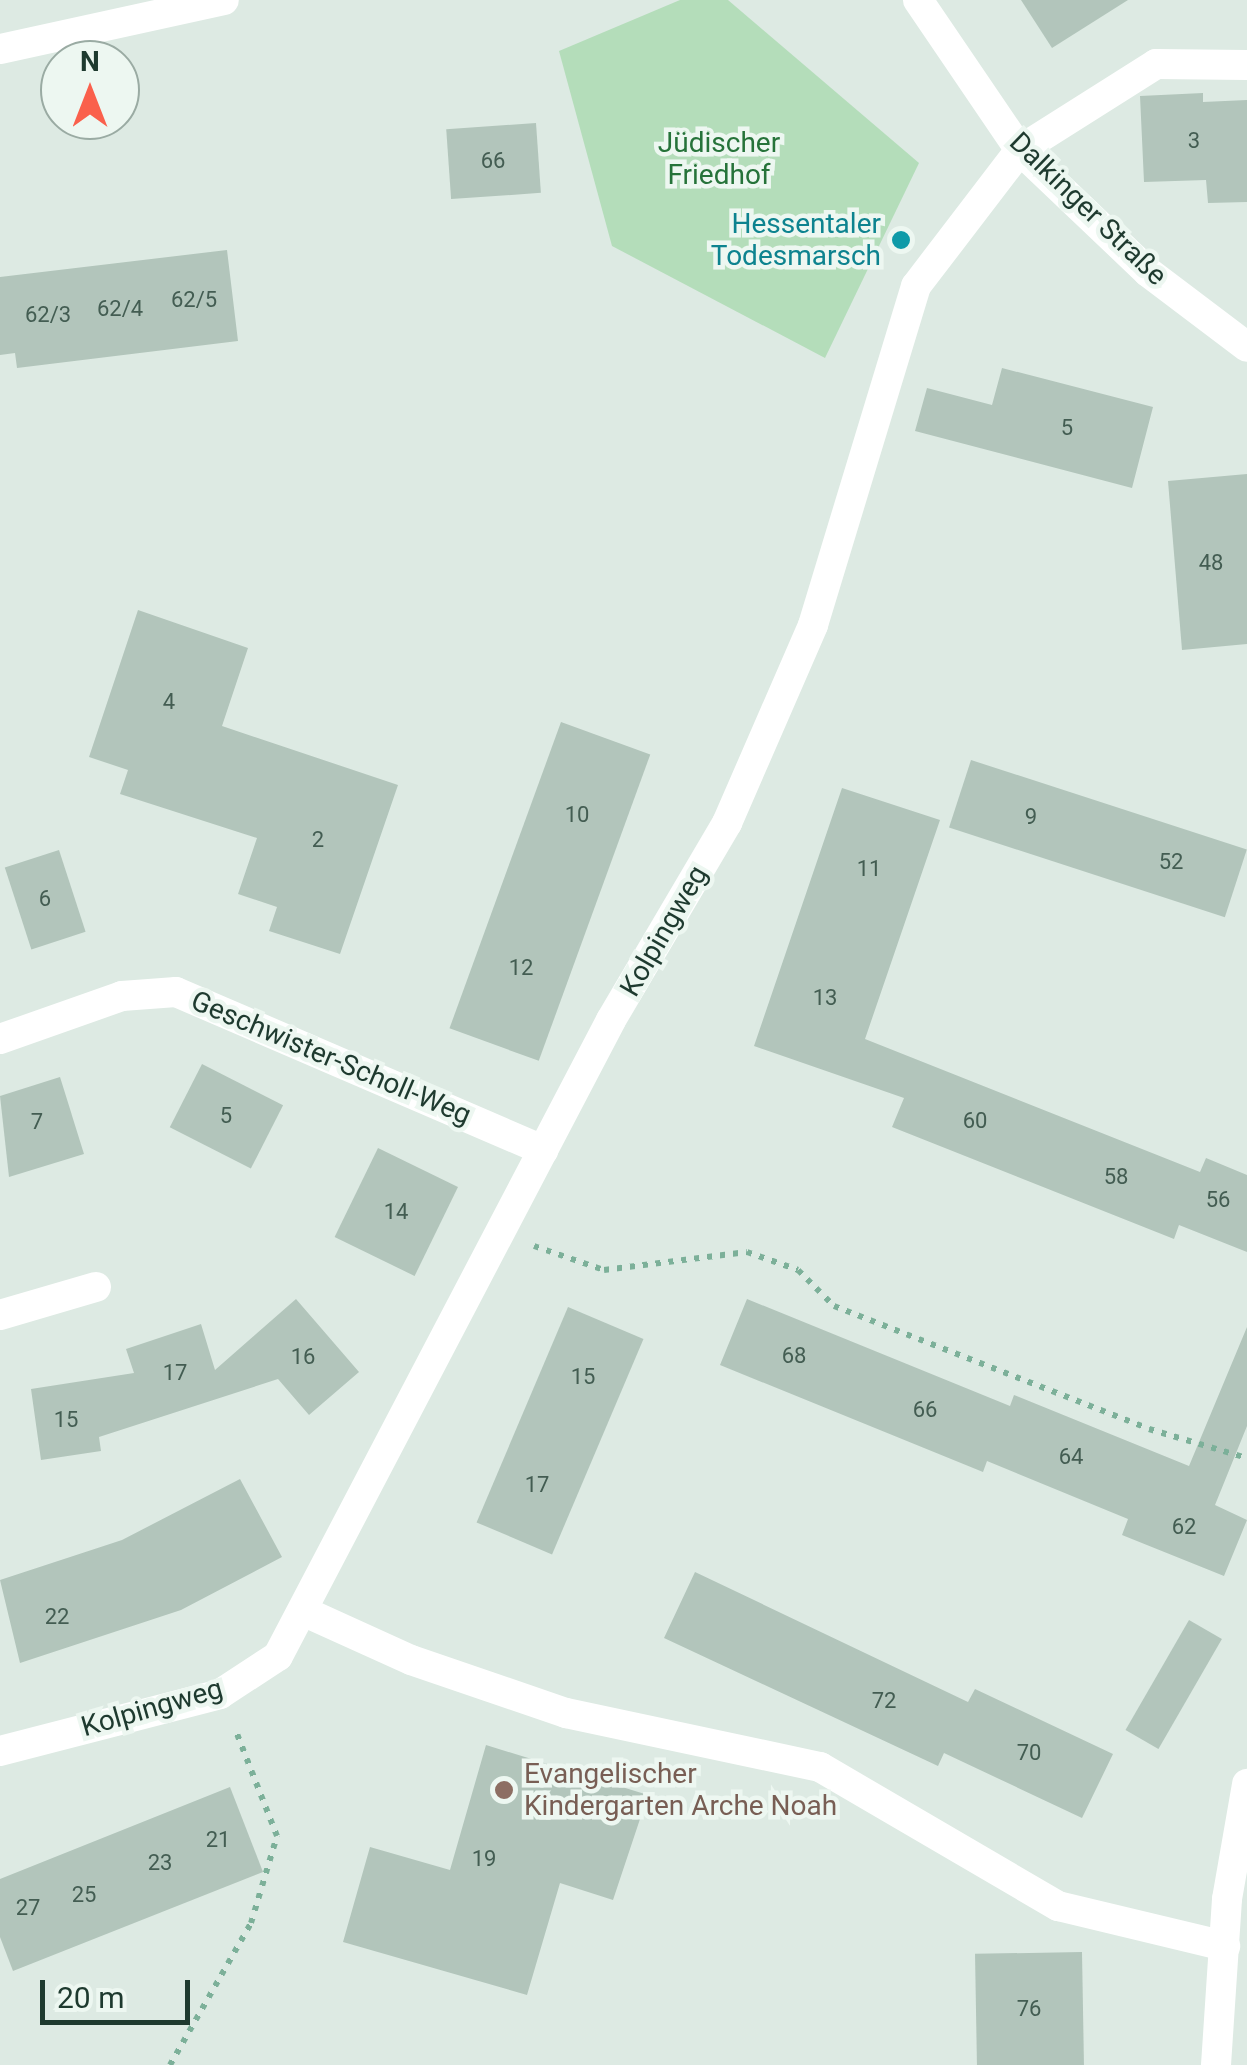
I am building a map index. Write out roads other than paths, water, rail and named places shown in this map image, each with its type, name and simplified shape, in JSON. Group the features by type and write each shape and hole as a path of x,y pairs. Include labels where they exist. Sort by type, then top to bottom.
{"street":[{"path":"0,49 224,0"},
{"name":"Dalkinger Straße","path":"918,0 1020,150 1148,272 1247,347"},
{"name":"Kolpingweg","path":"0,1751 220,1694 278,1656 305,1612 543,1150 727,823 798,661 916,286 1020,150 1156,64 1247,66"},
{"name":"Geschwister-Scholl-Weg","path":"0,1039 122,996 176,992 543,1150"},
{"path":"0,1315 96,1287"},
{"path":"305,1612 411,1660 566,1713 820,1767 1058,1906 1224,1946"},
{"path":"1216,2065 1234,2008 1224,1946 1247,1784"}],"place":[{"name":"Hessentaler Todesmarsch","path":"901,240"},
{"name":"Evangelischer Kindergarten Arche Noah","path":"504,1790"}],"park label":[{"name":"Jüdischer Friedhof","path":"719,159"}]}
